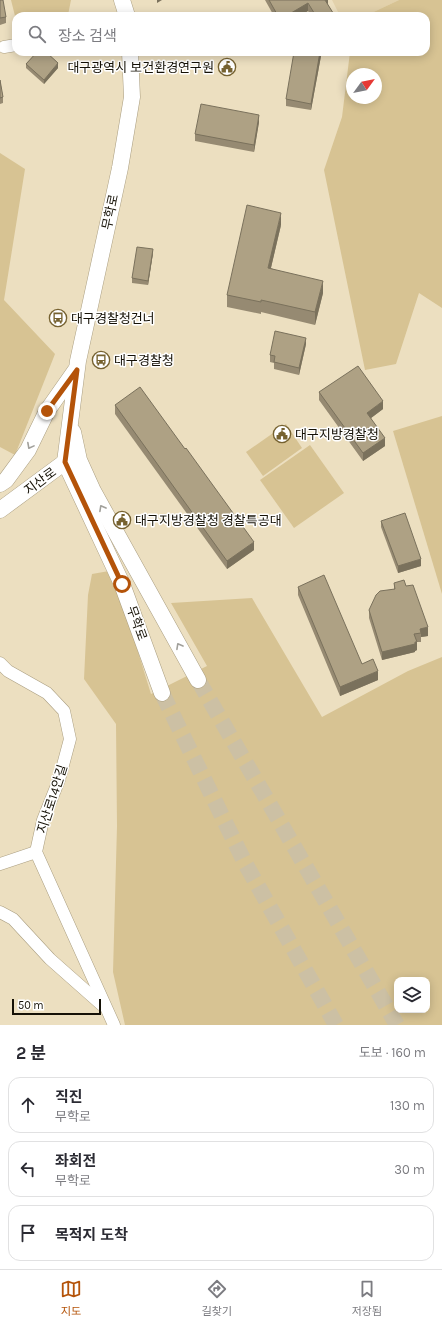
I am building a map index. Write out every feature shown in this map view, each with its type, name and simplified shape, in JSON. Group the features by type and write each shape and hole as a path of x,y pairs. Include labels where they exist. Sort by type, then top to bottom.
{"main road":[{"path":"122,0 126,12"},
{"name":"무학로","path":"130,56 132,97 120,168 77,370 65,462 122,584 162,693"},
{"name":"무학로","path":"47,411 77,370"},
{"name":"지산로","path":"0,484 6,480 28,450 47,411"},
{"name":"무학로","path":"70,421 79,460 93,492 198,680"},
{"name":"지산로","path":"0,510 65,462 76,448"}],"street":[{"name":"지산로14안길","path":"0,663 8,671 47,693 64,711 70,739 59,780 43,820 36,852"},
{"path":"0,864 36,852 114,1025"},
{"path":"0,912 13,919 50,959 106,1009"}],"shaded area":[{"path":"11,0 71,0 69,12 14,12"},
{"path":"332,0 399,0 374,12 338,12"},
{"path":"399,0 442,0 442,308 419,293 396,364 365,370 324,170 342,117 346,85 346,104 382,104 382,68 348,68 350,56 430,56 430,12 374,12"},
{"path":"0,153 25,169 4,300 55,354 15,455 0,447"},
{"path":"442,416 442,594 393,431"},
{"path":"286,424 302,448 263,476 246,452"},
{"path":"310,445 344,493 294,528 260,480"},
{"path":"109,571 123,603 151,694 207,666 171,603 252,598 322,717 408,671 442,657 442,1025 125,1025 113,972 117,826 116,724 84,679 88,595 92,574"}],"building":[{"path":"0,0 3,0 6,17 0,18"},
{"path":"269,0 325,0 332,12 314,12 308,3 293,12 276,12"},
{"path":"33,56 50,56 58,63 44,80 26,64"},
{"path":"293,56 319,56 311,104 286,99"},
{"path":"0,80 3,97 0,98"},
{"path":"201,104 259,115 254,145 195,134"},
{"path":"247,205 281,213 268,268 323,281 315,312 261,300 261,302 227,295"},
{"path":"137,247 153,249 148,281 132,278"},
{"path":"275,331 306,338 299,368 274,362 275,356 270,355"},
{"path":"358,366 383,401 367,413 385,438 363,453 319,392"},
{"path":"140,387 254,542 227,561 115,405"},
{"path":"405,513 421,559 398,566 381,521"},
{"path":"324,575 362,664 373,659 378,671 340,687 298,587"},
{"path":"404,580 406,586 413,585 428,627 420,629 421,633 414,634 417,642 415,642 415,644 382,652 369,610 376,595 380,591 395,589 394,583"}],"tunnel":[{"path":"198,680 397,1025"},
{"path":"162,693 245,863 336,1025"}],"place":[{"name":"대구광역시 보건환경연구원","path":"227,67"},
{"name":"대구경찰청건너","path":"58,318"},
{"name":"대구경찰청","path":"101,360"},
{"name":"대구지방경찰청","path":"282,434"},
{"name":"대구지방경찰청 경찰특공대","path":"122,520"}],"route":[{"path":"47,411 77,370 65,462 122,584"}]}
